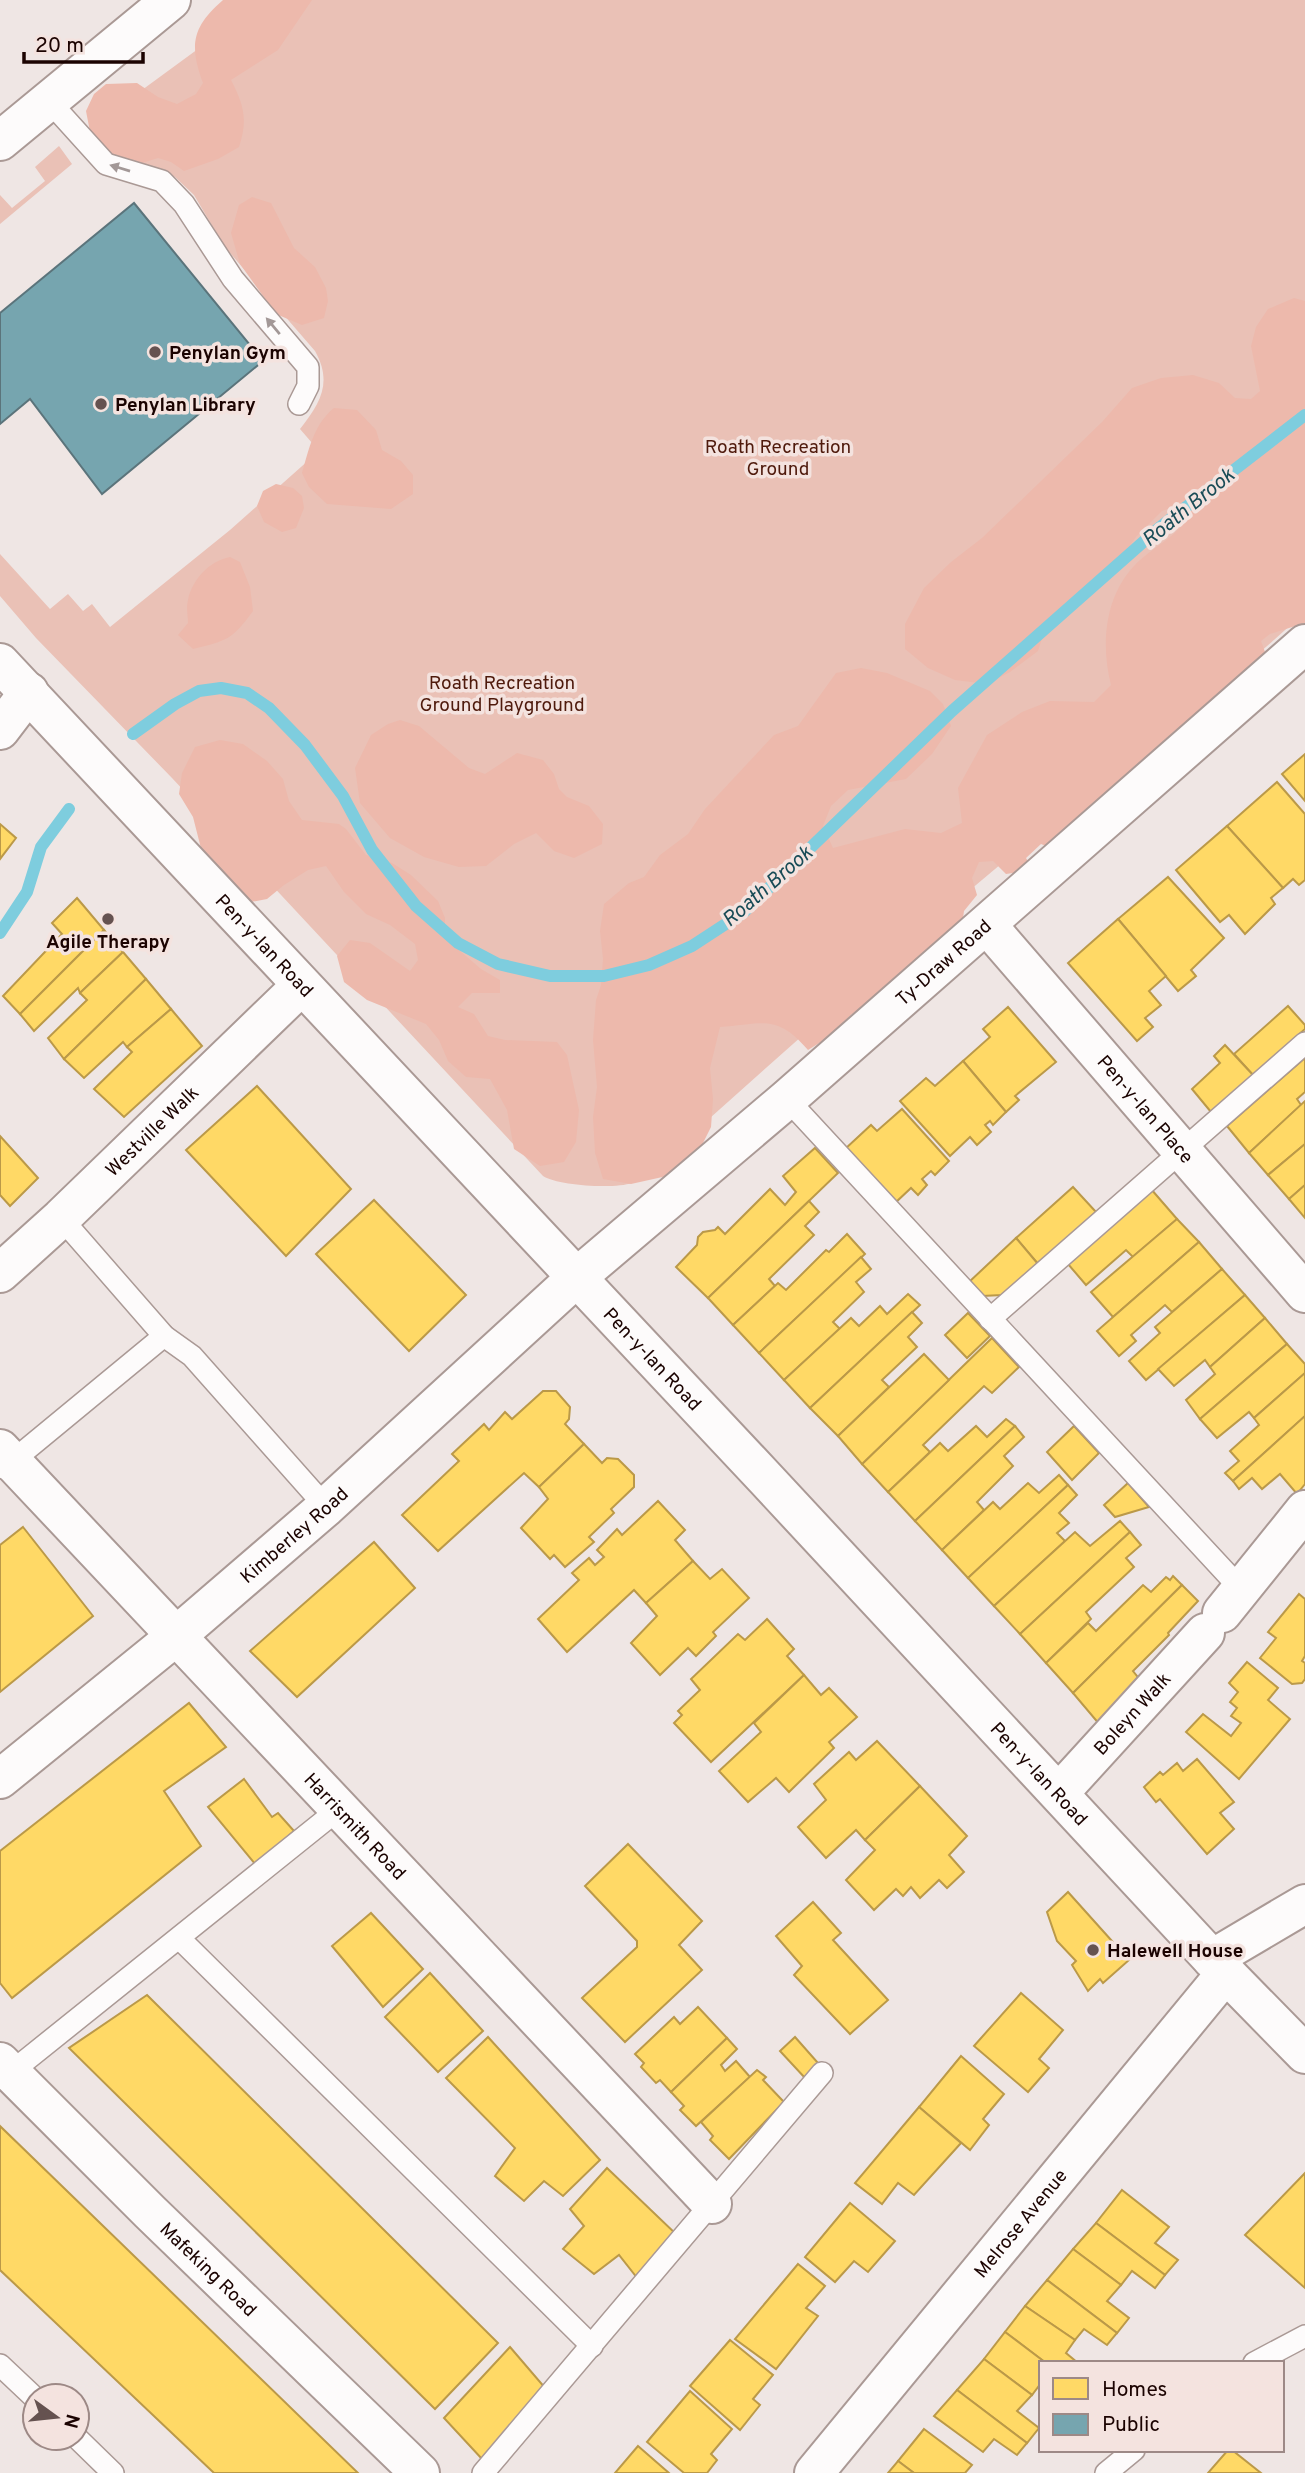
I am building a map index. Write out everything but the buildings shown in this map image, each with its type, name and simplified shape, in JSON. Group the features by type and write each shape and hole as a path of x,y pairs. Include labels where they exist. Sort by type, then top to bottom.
{"street":[{"path":"0,141 172,0"},
{"name":"Ty-Draw Road","path":"576,1278 787,1100 1305,644"},
{"name":"Pen-y-lan Road","path":"0,663 1219,1966 1305,2054"},
{"path":"0,730 29,692"},
{"name":"Pen-y-lan Place","path":"986,925 1305,1293"},
{"name":"Westville Walk","path":"0,1273 61,1218 301,986"},
{"name":"Kimberley Road","path":"0,1779 175,1637 326,1507 576,1278"},
{"name":"Harrismith Road","path":"4,1461 339,1809 712,2204"},
{"name":"Boleyn Walk","path":"1059,1793 1223,1611 1305,1510"},
{"name":"Melrose Avenue","path":"814,2473 1219,1966 1305,1904"},
{"name":"Mafeking Road","path":"3,2072 420,2473"}],"lane":[{"path":"49,101 106,164 162,181 184,204 233,279 309,368 308,386 299,404"},
{"path":"990,1319 1305,1043"},
{"path":"787,1100 990,1319 1223,1611"},
{"path":"61,1218 164,1336 192,1356 326,1507"},
{"path":"4,1461 164,1336"},
{"path":"3,2072 180,1939 339,1809"},
{"path":"180,1939 592,2346"},
{"path":"483,2473 822,2073"},
{"path":"1258,2361 1305,2336"},
{"path":"0,2365 21,2385"},
{"path":"91,2452 113,2473"},
{"path":"1106,2473 1132,2452"}],"green space":[{"name":"Roath Recreation Ground","path":"265,0 1305,0 1305,612 1204,699 982,880 647,1174 632,1183 613,1186 587,1185 561,1182 543,1176 172,778 36,638 0,596 0,554 50,609 68,594 83,611 92,604 110,627 230,530 319,451 300,429 322,392 323,373 315,351 224,246 194,195 175,177 153,168 120,161 101,120"},
{"path":"59,146 72,164 0,224 0,195 12,208 45,181 35,167"}],"shaded area":[{"path":"223,0 312,0 278,50 231,80 239,97 244,121 239,147 218,159 184,171 171,162 158,158 139,164 120,161 92,142 86,111 94,94 106,84 137,83 158,97 177,104 196,94 203,83 196,58 196,37 205,19"},
{"path":"252,197 271,203 294,248 315,267 326,288 328,301 324,318 302,325 276,314 240,264 231,233 239,205"},
{"path":"1294,298 1305,301 1305,623 1270,634 1261,641 1269,663 1056,850 1041,844 1026,858 1033,870 1006,874 993,861 979,862 972,878 977,895 964,911 961,933 868,1017 852,1014 829,1037 808,1050 787,1030 777,1026 758,1023 720,1027 710,1068 713,1099 711,1127 695,1159 667,1176 631,1184 603,1179 595,1153 593,1117 597,1087 593,1040 596,1000 601,985 603,959 600,931 604,904 629,883 644,877 660,855 688,834 705,809 774,735 798,726 836,673 861,668 887,673 930,691 943,704 951,726 932,754 906,779 848,790 831,806 823,826 833,848 905,829 941,833 962,823 958,788 987,735 1022,712 1050,701 1094,702 1111,685 1106,639 1116,593 1134,566 1178,530 1190,515 1180,505 1162,511 1136,537 1117,564 1059,609 1047,623 1038,651 1010,672 987,684 955,680 928,668 905,649 905,624 924,588 982,538 1102,422 1132,388 1161,378 1193,375 1219,383 1235,398 1251,399 1260,391 1251,346 1256,327 1268,309"},
{"path":"334,408 357,410 376,430 382,450 401,461 413,475 413,494 391,509 327,504 309,487 302,473 310,446 317,429"},
{"path":"276,484 293,488 302,496 304,508 296,528 282,532 264,522 257,506 263,491"},
{"path":"230,557 240,562 250,587 253,611 228,638 193,649 178,635 188,623 187,606 193,585 209,567"},
{"path":"400,720 419,726 469,768 485,774 517,753 543,760 554,774 559,789 567,797 589,806 603,824 602,844 574,858 554,851 536,833 514,844 486,866 459,867 424,857 390,838 360,803 355,768 371,735"},
{"path":"220,740 243,744 267,761 283,779 289,801 302,820 339,824 366,855 392,863 411,875 438,901 445,918 445,938 481,969 500,980 500,993 472,993 458,1007 474,1014 488,1036 505,1040 557,1042 567,1055 579,1110 576,1142 564,1162 540,1166 514,1149 507,1110 490,1079 466,1077 448,1061 439,1040 426,1024 367,1000 344,982 337,956 350,940 370,943 410,971 418,960 415,944 390,925 366,914 344,892 326,866 308,870 267,899 240,904 207,872 193,817 179,794 182,773 195,747"}],"waterway":[{"name":"Roath Brook","path":"133,734 175,704 199,691 221,688 247,693 269,708 305,745 343,796 372,850 416,906 458,943 498,964 550,976 604,976 649,965 692,946 744,912 952,711 1159,528 1305,415"},
{"name":"Roath Brook","path":"0,933 27,892 41,847 69,809"}],"place":[{"name":"Penylan Gym","path":"155,352"},
{"name":"Penylan Library","path":"101,404"},
{"name":"Agile Therapy","path":"108,919"},
{"name":"Halewell House","path":"1093,1950"}],"park label":[{"name":"Roath Recreation Ground Playground","path":"502,693"}]}
